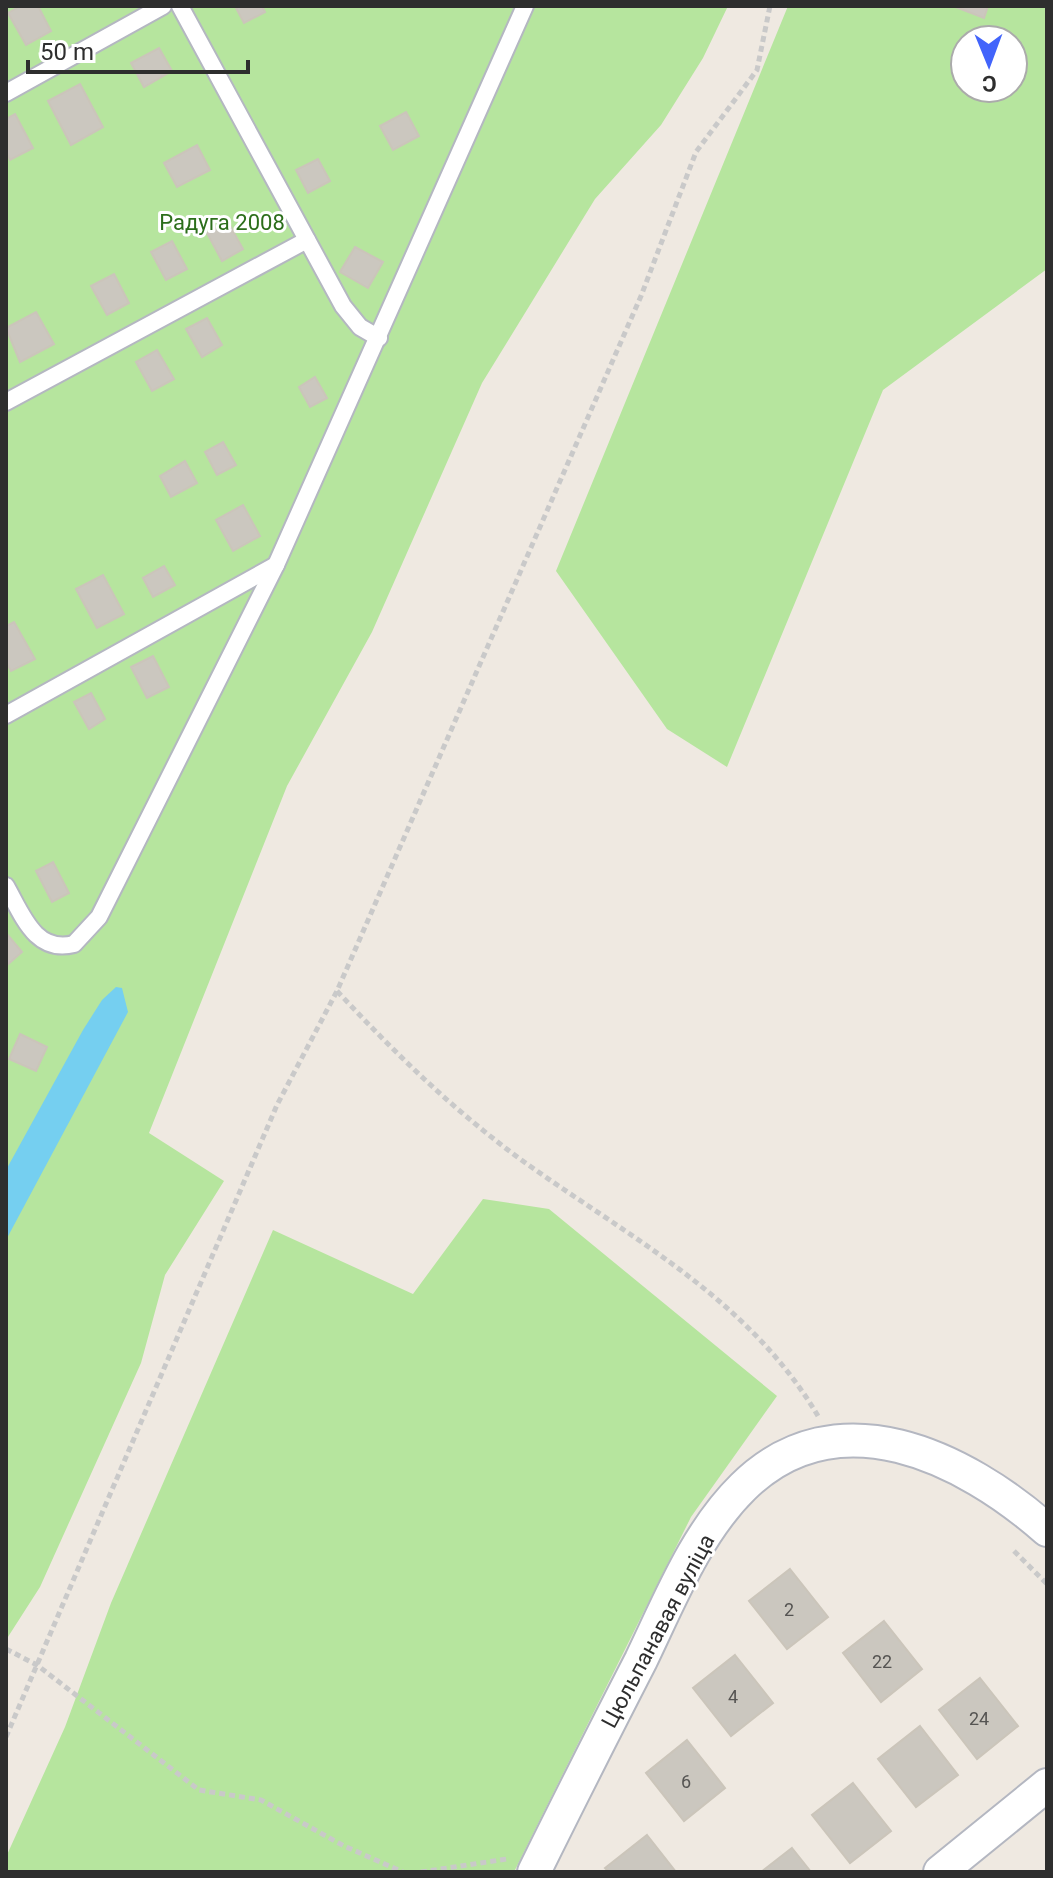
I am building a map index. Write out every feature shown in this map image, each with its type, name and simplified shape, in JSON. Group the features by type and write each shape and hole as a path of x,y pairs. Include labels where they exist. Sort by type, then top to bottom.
{"street":[{"name":"Цюльпанавая вуліца","path":"539,1863 681,1579 725,1509 762,1471 784,1458 833,1442 875,1441 922,1451 972,1475 1047,1530"},
{"path":"940,1872 1047,1785"}],"lane":[{"path":"6,93 163,6"},
{"path":"180,6 351,318 379,338"},
{"path":"6,886 27,924 43,942 54,946 74,944 92,928 276,565 525,6"},
{"path":"6,402 307,240"},
{"path":"6,715 276,565"}],"path":[{"path":"6,1737 277,1105 337,991 641,296 696,152 757,70 770,6"},
{"path":"337,991 415,1074 468,1119 669,1258 733,1310 804,1392 833,1442"},
{"path":"1014,1551 1047,1584"},
{"path":"6,1649 37,1665 199,1790 261,1800 344,1846 403,1872"},
{"path":"421,1872 539,1863"}],"green space":[{"name":"Радуга 2008","path":"6,6 728,6 703,58 661,125 595,199 482,383 372,632 287,786 149,1133 224,1181 165,1275 141,1363 40,1587 6,1640"},
{"path":"788,6 1047,6 1047,269 883,390 727,767 667,729 556,571"},
{"path":"483,1199 549,1209 777,1396 691,1517 514,1872 6,1872 6,1857 65,1727 111,1603 273,1230 413,1294"}],"water":[{"path":"116,987 122,988 128,1012 6,1240 6,1170 83,1030 102,1000"}],"building":[{"path":"20,6 38,6 51,31 26,45 8,13"},
{"path":"235,6 262,6 265,12 244,23"},
{"path":"953,6 988,6 984,18"},
{"path":"159,48 172,71 144,87 131,63"},
{"path":"80,84 103,127 71,145 48,101"},
{"path":"406,112 419,136 393,150 380,126"},
{"path":"15,114 33,148 10,160 6,152 6,119"},
{"path":"197,145 210,170 177,187 164,163"},
{"path":"318,159 330,181 308,193 296,170"},
{"path":"228,222 243,249 222,261 207,233"},
{"path":"172,241 187,269 166,280 151,252"},
{"path":"355,247 383,262 368,288 340,272"},
{"path":"114,274 129,303 107,315 91,286"},
{"path":"36,312 54,344 20,362 6,328"},
{"path":"207,318 222,345 202,357 186,329"},
{"path":"157,350 174,379 152,391 136,362"},
{"path":"315,377 327,398 310,407 299,387"},
{"path":"223,442 236,465 217,475 205,452"},
{"path":"185,461 197,483 171,497 160,476"},
{"path":"243,505 260,536 233,551 216,520"},
{"path":"164,566 175,585 153,597 143,578"},
{"path":"103,575 124,614 97,628 76,589"},
{"path":"14,622 35,659 11,671 6,662 6,626"},
{"path":"153,656 169,687 147,698 131,667"},
{"path":"91,693 105,719 89,729 74,702"},
{"path":"53,862 69,893 52,902 36,871"},
{"path":"6,933 22,952 6,966"},
{"path":"20,1034 47,1047 36,1071 9,1059"},
{"path":"790,1569 828,1617 787,1649 749,1601"},
{"path":"884,1621 922,1669 881,1702 843,1653"},
{"path":"735,1655 773,1703 731,1736 693,1688"},
{"path":"980,1678 1018,1726 977,1759 939,1710"},
{"path":"920,1726 958,1775 916,1807 878,1759"},
{"path":"687,1740 725,1788 684,1821 646,1773"},
{"path":"853,1783 891,1831 850,1863 812,1815"},
{"path":"647,1835 676,1872 609,1872 605,1868"},
{"path":"792,1848 811,1872 761,1872"}]}
